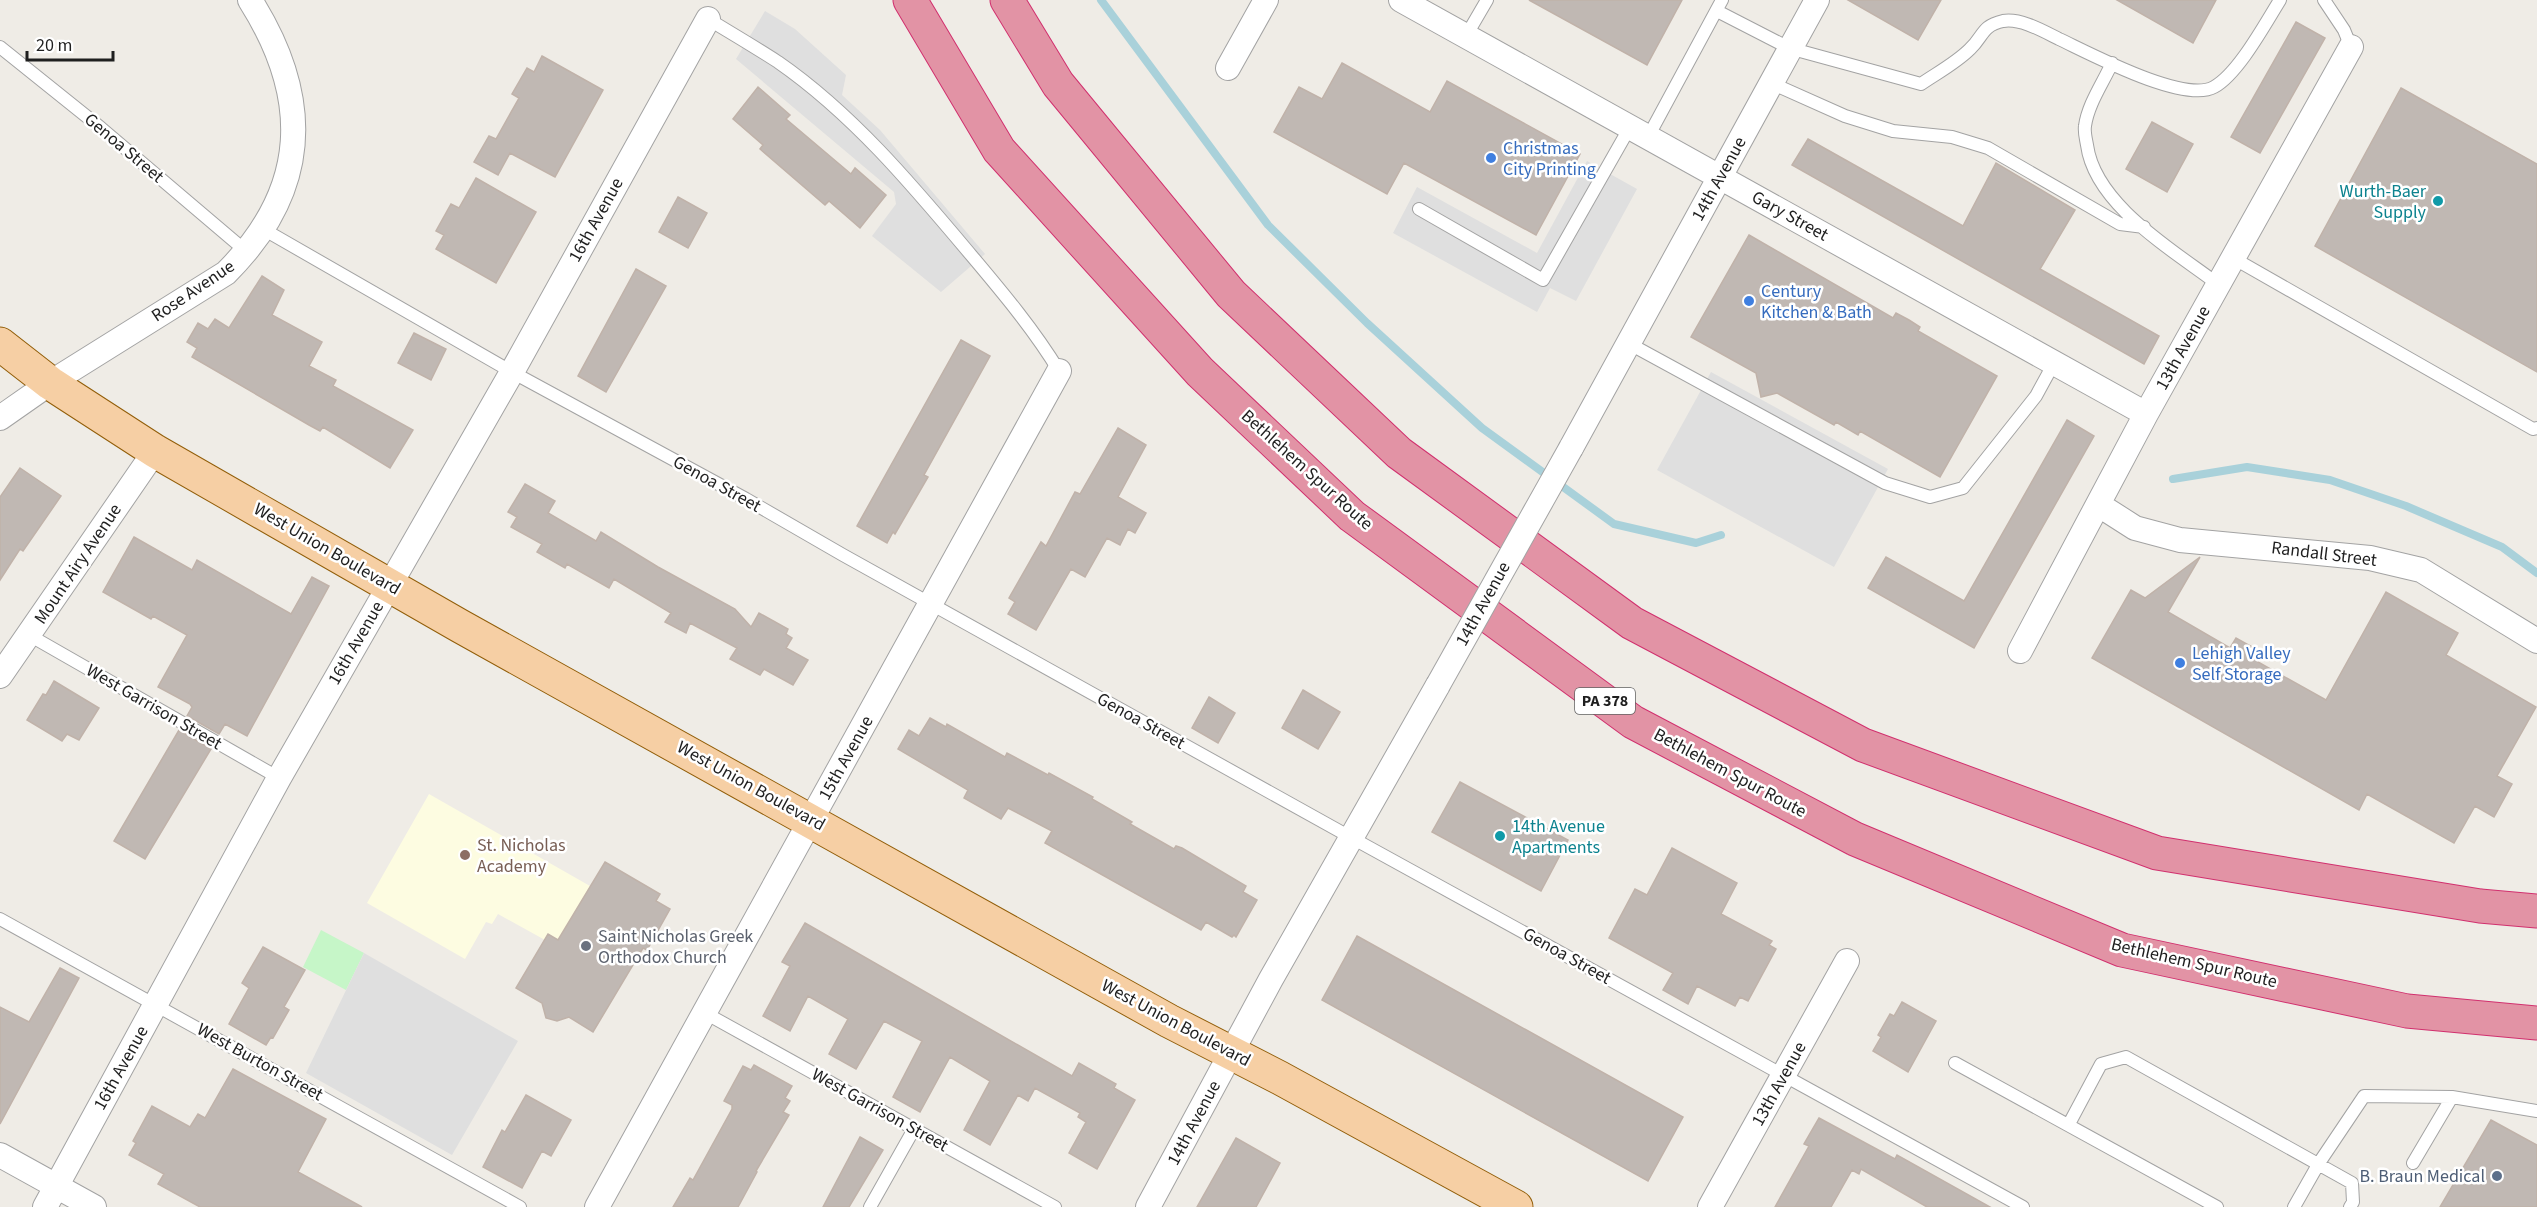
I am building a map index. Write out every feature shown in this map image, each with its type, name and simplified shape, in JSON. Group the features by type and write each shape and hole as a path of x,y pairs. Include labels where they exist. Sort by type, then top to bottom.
{"highway":[{"name":"Bethlehem Spur Route","path":"910,0 999,150 1200,372 1352,516 1633,722 1855,840 2122,950 2407,1011 2537,1023"},
{"path":"1007,0 1059,84 1231,294 1399,453 1632,623 1863,745 2157,853 2480,906 2537,910"}],"main road":[{"name":"West Union Boulevard","path":"0,344 50,383 154,451 389,585 1169,1022 1231,1053 1516,1207"}],"street":[{"name":"Rose Avenue","path":"0,418 50,383 226,273 247,252 263,229 280,198 290,164 294,143 292,104 284,65 268,28 250,0"},
{"path":"1228,68 1266,0"},
{"name":"Gary Street","path":"1401,0 2146,414"},
{"name":"14th Avenue","path":"1148,1207 1231,1053 1438,686 1817,0"},
{"name":"16th Avenue","path":"51,1197 279,778 512,372 708,19"},
{"name":"13th Avenue","path":"2020,651 2146,414 2351,47"},
{"name":"15th Avenue","path":"597,1207 1059,372"},
{"name":"Mount Airy Avenue","path":"0,676 154,451"},
{"name":"Randall Street","path":"2099,505 2136,528 2180,540 2370,558 2421,570 2537,640"},
{"name":"13th Avenue","path":"1710,1207 1847,961"},
{"path":"0,1155 51,1197 94,1207"}],"lane":[{"path":"1466,36 1487,0"},
{"path":"1419,209 1543,280 1720,5 1790,48 1921,84 1970,49 1986,26 2006,21 2028,25 2145,78 2197,91 2214,87 2231,71 2249,49 2280,0"},
{"path":"2324,0 2344,30 2351,47"},
{"path":"708,19 778,63 827,101 872,143 922,196 1038,336 1059,372"},
{"name":"Genoa Street","path":"0,47 101,128 247,252"},
{"path":"2112,63 2092,104 2084,127 2089,159 2102,187 2124,212 2218,285"},
{"path":"1771,83 1845,116 1893,131 1952,137 1988,148 2120,224 2144,227"},
{"name":"Genoa Street","path":"263,229 512,372 746,499 1352,838 2023,1207"},
{"path":"2233,258 2533,429 2537,428"},
{"path":"1628,343 1885,483 1930,497 1963,488 2036,396 2054,363"},
{"name":"West Garrison Street","path":"29,635 279,778"},
{"name":"West Burton Street","path":"0,919 520,1207"},
{"name":"West Garrison Street","path":"705,1013 1055,1207"},
{"path":"2069,1124 2101,1064 2126,1057 2352,1183 2353,1202 2350,1207"},
{"path":"1955,1063 2217,1207"},
{"path":"2294,1207 2319,1163 2364,1095 2451,1097 2537,1111"},
{"path":"2413,1163 2451,1097"},
{"path":"870,1207 914,1129"}],"shaded area":[{"path":"765,11 795,29 846,75 842,95 880,130 985,254 941,292 872,236 896,204 894,192 736,59"},
{"path":"1587,161 1637,189 1576,301 1550,288 1537,312 1393,233 1417,187 1537,253"},
{"path":"1711,372 1888,469 1834,567 1657,470"},
{"name":"St. Nicholas Academy","path":"429,794 590,886 558,940 545,940 498,914 492,924 486,922 465,959 367,903"},
{"path":"364,953 518,1041 452,1155 306,1073"}],"green space":[{"path":"321,930 364,953 346,990 303,967"}],"building":[{"path":"1529,0 1682,0 1647,65"},
{"path":"1848,0 1941,0 1918,40"},
{"path":"2117,0 2216,0 2193,43"},
{"path":"2296,22 2325,38 2260,153 2231,137"},
{"path":"542,56 603,90 555,177 510,153 498,175 474,162 489,136 496,139 519,98 512,94 527,68 534,72"},
{"path":"1342,63 1430,112 1447,81 1580,154 1536,235 1404,163 1387,194 1274,132 1299,87 1322,99"},
{"path":"758,87 790,115 786,119 851,174 855,168 886,195 860,228 829,201 825,205 760,149 763,145 733,119"},
{"name":"Wurth-Baer Supply","path":"2401,88 2537,164 2537,372 2315,246"},
{"path":"2152,122 2193,144 2167,192 2126,169"},
{"path":"1808,139 1963,226 1996,163 2075,210 2040,269 2159,336 2144,364 1792,165"},
{"path":"476,178 536,212 496,283 436,249 444,235 436,231 451,204 459,208"},
{"path":"678,197 707,213 688,248 659,232"},
{"path":"1749,235 1893,318 1896,313 1909,320 1920,327 1918,331 1997,376 1940,477 1860,431 1858,435 1836,422 1834,425 1777,393 1761,397 1756,373 1691,337"},
{"path":"636,269 666,286 606,392 578,376"},
{"path":"262,276 284,290 272,315 322,342 309,366 336,380 333,386 413,430 390,468 323,427 320,431 192,357 197,348 187,342 198,323 208,329 215,319 229,328"},
{"path":"414,333 446,349 431,380 398,363"},
{"path":"961,340 990,356 924,475 928,477 895,534 893,532 887,543 857,526"},
{"path":"2067,420 2094,436 1974,648 1868,588 1886,557 1964,601"},
{"path":"1118,428 1146,445 1118,497 1146,513 1135,533 1128,529 1120,545 1107,538 1085,577 1071,569 1036,630 1008,614 1015,602 1009,598 1041,542 1046,546 1075,492 1080,494"},
{"path":"20,468 61,496 23,551 20,549 0,580 0,497"},
{"path":"525,484 555,501 548,513 596,541 601,532 658,567 735,609 751,627 759,613 788,629 786,634 792,638 786,648 808,660 793,685 764,669 760,675 730,659 737,648 690,623 686,633 665,622 671,613 614,579 609,588 567,564 565,568 537,552 542,544 511,527 517,517 508,512"},
{"path":"134,537 192,570 197,560 291,614 312,577 329,586 247,736 225,724 219,734 187,716 192,707 190,704 158,687 187,635 153,616 151,619 103,592"},
{"path":"2200,557 2168,612 2230,648 2236,638 2263,653 2258,662 2326,700 2386,592 2458,633 2446,655 2536,707 2497,776 2512,784 2494,817 2475,806 2454,843 2367,794 2359,810 2092,658 2131,590 2145,598"},
{"path":"54,681 99,708 79,740 67,734 62,741 27,720"},
{"path":"1303,690 1340,712 1318,749 1282,728"},
{"path":"1209,697 1235,713 1218,743 1192,728"},
{"path":"930,718 946,727 947,724 1005,757 1007,753 1048,775 1049,773 1093,797 1092,799 1132,822 1130,824 1174,849 1176,846 1182,848 1246,886 1243,892 1257,900 1236,937 1206,922 1201,930 1045,843 1052,831 1010,809 1008,808 1001,819 964,798 968,790 898,749 909,730 919,736"},
{"path":"179,730 211,749 145,859 114,841"},
{"name":"14th Avenue Apartments","path":"1460,782 1568,840 1541,891 1432,832"},
{"path":"1672,848 1737,883 1721,914 1772,941 1769,945 1776,949 1748,1001 1740,997 1735,1006 1697,986 1688,1004 1663,990 1673,973 1609,938 1635,889 1647,895"},
{"name":"Saint Nicholas Greek Orthodox Church","path":"605,862 660,894 656,901 670,909 647,950 643,948 593,1032 569,1017 557,1021 546,1018 542,1003 516,988 548,934 558,940"},
{"path":"805,923 1072,1076 1079,1063 1116,1084 1114,1088 1135,1100 1097,1169 1069,1153 1086,1122 1078,1117 1080,1113 1035,1088 1028,1101 1018,1095 990,1145 964,1130 990,1081 950,1057 920,1112 893,1097 922,1041 884,1021 856,1069 829,1054 848,1019 808,996 790,1031 763,1016 790,966 782,962"},
{"path":"1357,936 1683,1117 1648,1181 1322,1000"},
{"path":"263,947 305,970 284,1007 289,1010 273,1038 271,1037 266,1045 229,1024 249,988 242,983"},
{"path":"60,968 79,978 0,1124 0,1007 29,1022"},
{"path":"1902,1002 1936,1021 1908,1072 1873,1051 1881,1037 1878,1035 1890,1014 1894,1016"},
{"path":"754,1065 792,1086 785,1098 790,1101 783,1112 789,1115 738,1207 673,1207 690,1178 693,1180 732,1109 732,1105 724,1101 743,1066 751,1070"},
{"path":"233,1069 326,1119 298,1172 362,1207 200,1207 158,1184 164,1174 129,1155 136,1143 133,1141 152,1106 190,1127 198,1114 205,1118"},
{"path":"526,1095 571,1120 551,1156 542,1151 522,1188 483,1167 502,1130 505,1132"},
{"path":"1819,1118 1895,1159 1897,1155 1990,1207 1927,1207 1861,1169 1859,1174 1852,1170 1831,1207 1775,1207 1809,1146 1804,1144"},
{"name":"B. Braun Medical","path":"2491,1120 2537,1145 2537,1207 2440,1207"},
{"path":"860,1137 883,1150 849,1207 823,1207"},
{"path":"1236,1138 1280,1163 1256,1207 1197,1207"}],"waterway":[{"path":"1101,0 1268,225 1367,323 1482,428 1614,524 1696,543 1721,535"},
{"path":"2173,479 2247,467 2330,480 2406,506 2502,547 2537,573"}],"place":[{"name":"Christmas City Printing","path":"1491,158"},
{"name":"Wurth-Baer Supply","path":"2438,201"},
{"name":"Century Kitchen & Bath","path":"1749,301"},
{"name":"Lehigh Valley Self Storage","path":"2180,663"},
{"name":"14th Avenue Apartments","path":"1500,836"},
{"name":"St. Nicholas Academy","path":"465,855"},
{"name":"Saint Nicholas Greek Orthodox Church","path":"586,946"},
{"name":"B. Braun Medical","path":"2497,1176"}]}
